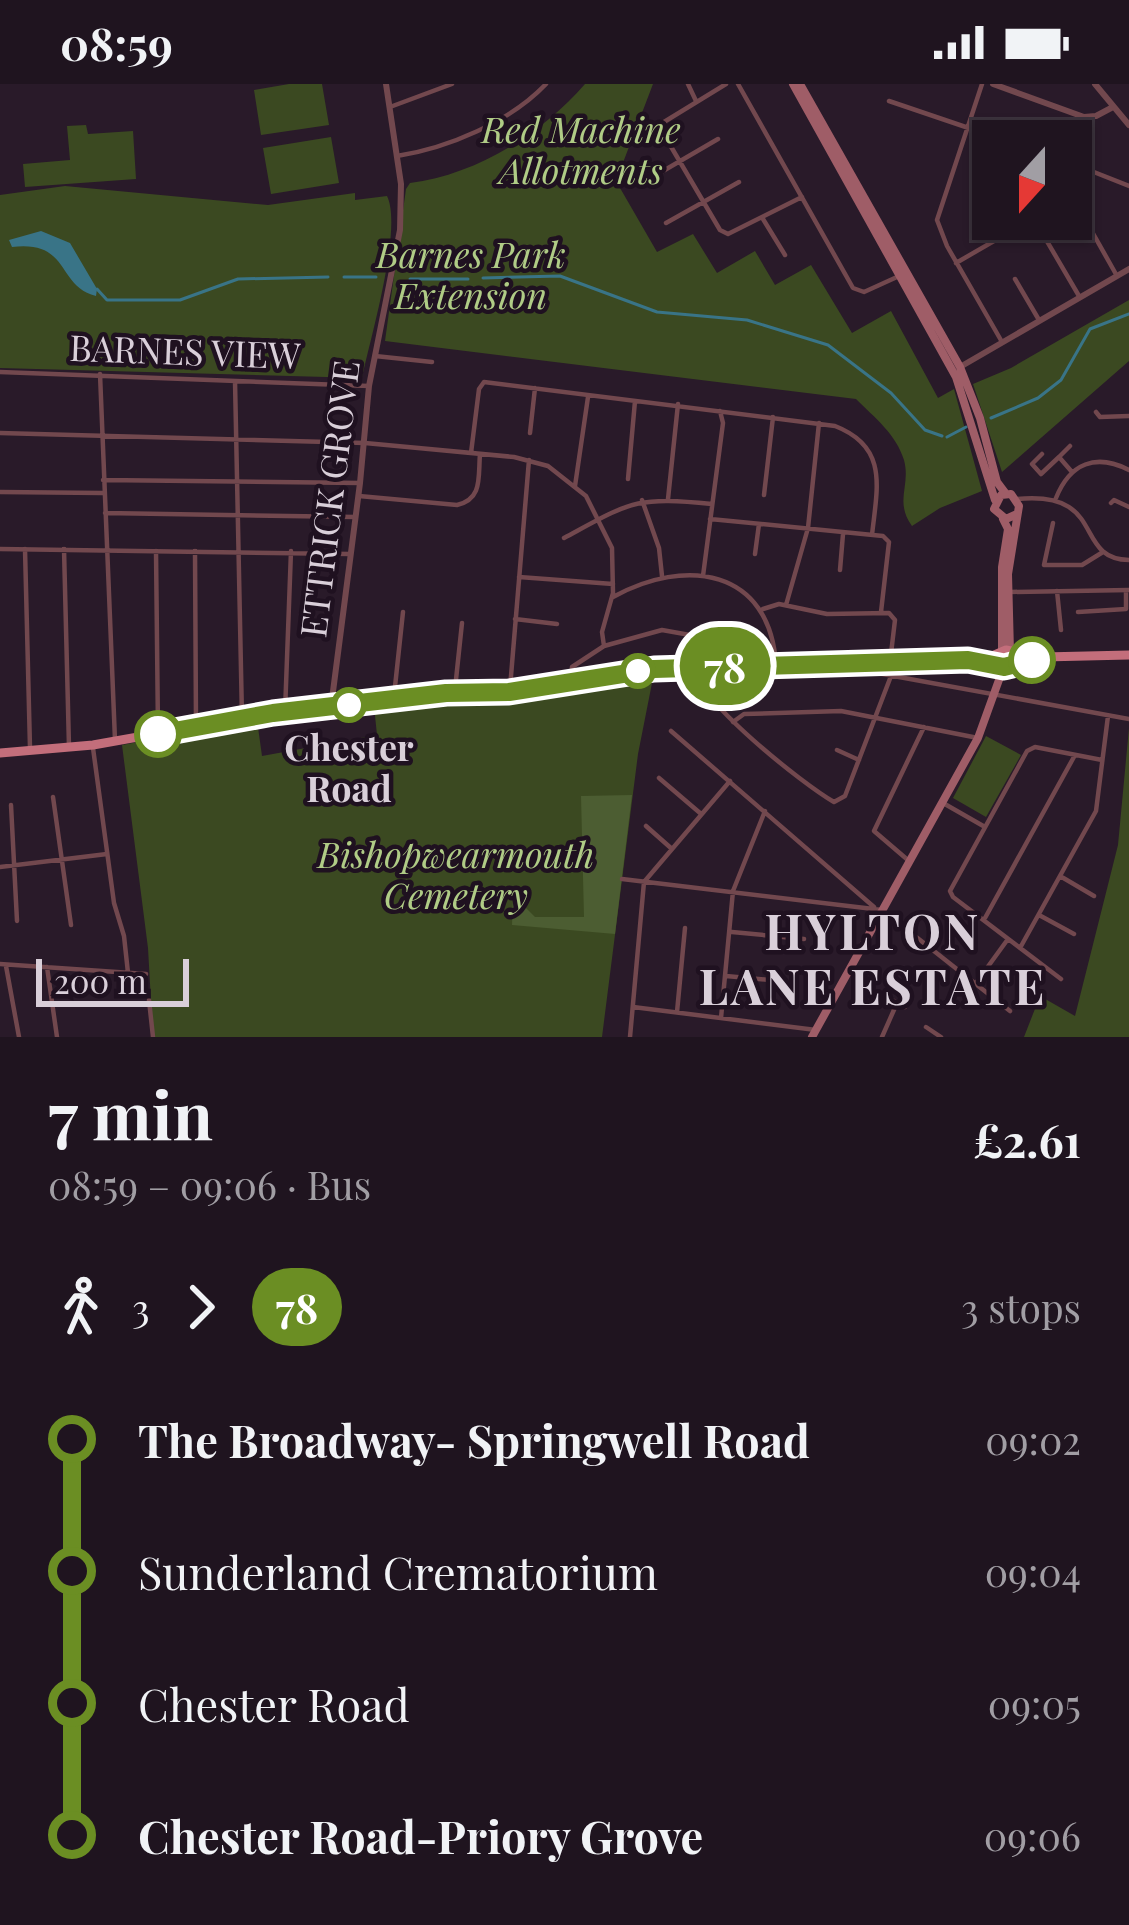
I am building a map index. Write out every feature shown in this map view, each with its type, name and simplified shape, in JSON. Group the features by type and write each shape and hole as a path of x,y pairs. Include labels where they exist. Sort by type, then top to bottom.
{"main road":[{"path":"797,84 956,369 980,418 997,482 1017,499 1010,553 1011,604 997,694 978,737 878,908 814,1034"},
{"path":"956,369 994,509 1007,529 1002,567 1005,658"},
{"path":"995,500 1006,494"},
{"path":"1003,519 1017,514"},
{"path":"1011,604 1023,592"},
{"path":"0,753 93,745 285,712 455,693 509,692 571,680 695,667 1129,655"}],"street":[{"name":"ETTRICK GROVE","path":"331,707 369,386 400,230 401,184 386,84"},
{"path":"389,107 452,84"},
{"path":"531,84 539,91"},
{"path":"397,156 464,135 511,112 546,84"},
{"path":"688,84 696,102"},
{"path":"726,84 664,122 663,133 720,230 728,233 802,196"},
{"path":"738,84 854,288 864,292 903,273"},
{"path":"982,84 937,220 940,235 1002,342"},
{"path":"993,84 1084,117 1113,107"},
{"path":"1095,84 1129,125"},
{"path":"889,101 972,130"},
{"path":"639,184 718,139"},
{"path":"1092,171 1129,186"},
{"path":"666,223 739,182"},
{"path":"762,217 784,255"},
{"path":"1092,232 1117,276"},
{"path":"956,263 996,240"},
{"path":"1046,240 1079,296"},
{"path":"956,369 1129,269"},
{"path":"1016,279 1039,320"},
{"path":"375,356 432,362"},
{"name":"BARNES VIEW","path":"0,372 369,386"},
{"path":"100,374 115,741"},
{"path":"236,382 242,718"},
{"path":"471,453 479,389 484,382 819,423 850,432 874,460 879,473 872,535"},
{"path":"530,433 535,388"},
{"path":"575,486 588,394"},
{"path":"628,479 635,399"},
{"path":"668,499 678,404"},
{"path":"703,576 723,423 720,411"},
{"path":"764,495 773,416"},
{"path":"1097,418 1129,416"},
{"path":"786,605 808,529 819,423"},
{"path":"0,433 365,443 529,460 559,472 575,486 600,519 612,548 614,584 601,634 604,646"},
{"path":"1042,454 1029,467 1041,474 1070,446"},
{"path":"357,496 457,505 470,502 476,495 480,454"},
{"path":"1059,457 1072,472"},
{"path":"509,692 529,460"},
{"path":"1056,498 1081,464 1103,460 1129,470"},
{"path":"104,480 361,483"},
{"path":"0,491 104,493"},
{"path":"1017,499 1056,498 1079,514 1103,552 1129,560"},
{"path":"564,538 642,500 712,504"},
{"path":"642,500 662,575"},
{"path":"1111,503 1129,507"},
{"path":"105,513 356,517"},
{"path":"710,519 883,536 889,542 881,612"},
{"path":"1053,523 1043,569 1082,565 1103,552"},
{"path":"755,554 759,524"},
{"path":"839,570 843,532"},
{"path":"0,549 350,554"},
{"path":"64,549 69,747"},
{"path":"26,550 30,751"},
{"path":"195,550 196,727"},
{"path":"156,551 158,734"},
{"path":"285,712 291,551"},
{"path":"611,598 662,575 703,576 734,586 762,610 776,665"},
{"path":"519,577 614,584"},
{"path":"1010,592 1128,590 1126,609 1078,612"},
{"path":"1058,591 1061,630"},
{"path":"762,610 786,605 827,614 881,612 896,620 890,662"},
{"path":"393,700 403,612"},
{"path":"515,620 557,624"},
{"path":"455,693 462,623"},
{"path":"571,680 572,668 604,646 662,630 775,650"},
{"path":"695,667 695,679 733,722 831,801 843,799 892,676"},
{"path":"877,674 1129,719"},
{"path":"733,722 744,714 841,711 978,737"},
{"path":"1020,948 1096,811 1108,715"},
{"path":"909,861 874,831 925,726"},
{"path":"671,731 878,908 1010,1010"},
{"path":"93,745 128,973"},
{"path":"1061,980 950,891 1027,752 1035,747 1102,760"},
{"path":"837,750 859,760"},
{"path":"983,920 1075,755"},
{"path":"659,778 702,814"},
{"path":"630,1037 644,882 730,782"},
{"path":"53,797 71,925"},
{"path":"942,802 985,827"},
{"path":"10,805 17,921"},
{"path":"721,1018 733,891 765,812"},
{"path":"646,826 672,849"},
{"path":"0,867 107,854"},
{"path":"1060,876 1094,896"},
{"path":"622,879 878,908"},
{"path":"1039,914 1074,934"},
{"path":"677,1012 685,928"},
{"path":"729,932 803,939"},
{"path":"976,983 1008,939"},
{"path":"19,1037 3,964 146,974"},
{"path":"47,967 57,1037"},
{"path":"725,976 780,981"},
{"path":"872,1034 881,1036 901,1005 890,999"},
{"path":"149,1000 153,1037"},
{"path":"633,1007 814,1034"},
{"path":"926,1027 941,1037"}],"green space":[{"path":"322,84 329,125 261,135 254,90"},
{"name":"Barnes Park Extension","path":"585,84 653,84 616,181 657,252 693,234 717,273 755,251 775,285 811,265 852,333 891,311 938,398 954,389 982,491 912,526 903,501 904,460 896,442 856,399 385,341 410,183 459,171 506,149 549,119"},
{"path":"86,125 88,134 133,131 136,179 25,187 23,164 70,160 67,126"},
{"path":"331,137 339,183 271,194 263,148"},
{"path":"65,186 268,205 355,193 355,200 387,196 391,211 388,257 362,378 0,368 0,195"},
{"path":"1129,300 1129,361 1002,472 973,384 1011,368"},
{"name":"Bishopwearmouth Cemetery","path":"653,678 638,754 602,1037 153,1037 148,948 122,745 257,720 262,756 377,735 374,706 441,698 518,697"},
{"path":"1129,728 1129,1037 1024,1037 1040,996 1075,1016 1118,845"},
{"path":"986,736 1021,755 986,817 953,798"},
{"path":"632,795 615,934 512,925 513,895 535,917 584,917 581,796"}],"water":[{"path":"41,231 70,243 97,289 96,296 83,291 44,250 12,247 9,240"}],"waterway":[{"path":"483,278 560,276 657,312 747,320 828,345 891,393 925,430 942,436"},
{"path":"97,289 107,300 180,300 238,279 328,277"},
{"path":"344,277 376,277"},
{"path":"410,279 468,279"},
{"path":"991,418 1038,398 1061,380 1090,329 1129,314"},
{"path":"947,437 966,427"}],"bus line":[{"name":"78","path":"158,734 273,713 446,693 509,692 654,669 968,660 1004,667 1032,660"}],"place":[{"name":"Chester Road","path":"349,705"}],"district":[{"name":"HYLTON LANE ESTATE","path":"873,960"}],"park label":[{"name":"Red Machine Allotments","path":"581,150"}]}
